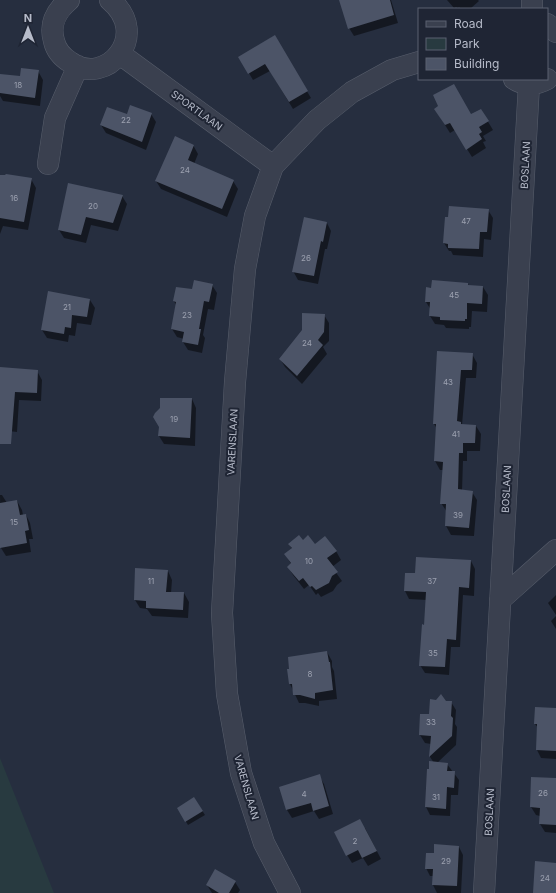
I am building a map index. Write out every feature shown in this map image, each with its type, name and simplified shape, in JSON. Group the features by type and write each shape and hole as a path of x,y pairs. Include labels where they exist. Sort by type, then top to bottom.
{"street":[{"path":"69,0 59,9 53,21 52,34 56,47 63,58 85,69 98,68 110,63 120,54 126,42 128,32 125,19 119,7 110,0"},
{"name":"SPORTLAAN","path":"120,54 274,166"},
{"name":"VARENSLAAN","path":"290,893 264,842 241,773 227,694 222,613 235,382 245,269 255,216 274,166 317,120 352,92 392,70 418,62"},
{"path":"48,164 56,118 61,102 78,66"},
{"name":"BOSLAAN","path":"548,76 553,75 556,71"},
{"name":"BOSLAAN","path":"484,893 500,600 534,80"},
{"path":"500,600 556,550"}],"green space":[{"path":"0,758 54,893 0,893"}],"building":[{"path":"339,0 390,0 394,15 348,29"},
{"path":"275,35 308,91 289,102 265,64 248,74 238,57"},
{"path":"21,68 39,70 35,98 0,93 0,74 20,76"},
{"path":"454,84 471,114 481,109 489,121 479,127 482,132 479,134 482,139 466,150 450,123 445,125 434,109 438,106 433,95"},
{"path":"130,105 152,113 142,142 100,125 107,107 127,114"},
{"path":"175,136 194,145 188,160 234,180 222,209 155,181"},
{"path":"6,174 32,178 24,222 0,218 0,175"},
{"path":"68,183 123,195 113,223 86,217 81,235 58,230"},
{"path":"449,206 489,209 487,232 480,232 479,249 448,248 448,244 443,243 445,217 448,217"},
{"path":"304,217 327,222 323,242 321,241 314,276 292,272"},
{"path":"194,280 213,284 209,302 204,301 198,345 182,342 184,332 171,329 176,302 173,301 176,287 192,289"},
{"path":"432,280 468,283 468,285 483,286 482,304 467,303 467,319 465,319 465,321 440,320 440,317 429,316 430,302 425,302 426,287 431,288"},
{"path":"48,291 90,299 87,317 72,315 71,328 65,327 64,334 41,330"},
{"path":"302,313 325,314 324,332 318,340 323,345 297,376 279,359 302,330"},
{"path":"437,351 473,353 472,370 461,370 457,421 461,422 461,424 476,425 475,443 463,443 463,453 459,453 458,489 473,491 469,528 445,526 446,504 440,504 443,462 434,461 436,424 433,424"},
{"path":"0,367 38,370 37,393 15,392 11,444 0,444"},
{"path":"160,398 192,398 190,438 158,436 159,427 153,417 160,408"},
{"path":"17,500 20,515 26,514 29,530 25,531 27,543 0,548 0,503"},
{"path":"299,535 303,540 308,535 315,544 325,536 337,551 327,558 338,572 332,576 329,583 316,590 312,586 310,587 303,578 299,581 287,567 291,563 284,554 292,548 288,544"},
{"path":"416,557 471,560 469,588 459,587 456,640 447,639 445,667 419,666 426,592 404,591 405,573 415,573"},
{"path":"135,568 168,570 166,592 184,592 183,610 146,608 146,601 134,600"},
{"path":"327,651 330,662 333,690 315,693 315,699 300,695 293,695 292,684 289,684 287,669 289,669 288,657"},
{"path":"441,694 446,701 452,701 452,736 429,757 431,736 419,735 420,714 429,714 430,699 436,700"},
{"path":"535,707 556,708 556,751 536,750 537,724 534,724"},
{"path":"429,761 448,763 447,771 455,771 454,788 447,787 446,809 425,807 427,769 429,769"},
{"path":"320,774 329,806 313,811 311,803 286,810 279,787"},
{"path":"531,777 556,778 556,825 539,824 540,808 530,807"},
{"path":"194,797 203,811 185,822 177,808"},
{"path":"360,819 377,851 362,858 358,850 346,856 334,832"},
{"path":"434,844 459,846 457,886 432,885 433,869 425,869 426,853 434,853"},
{"path":"535,861 556,863 556,893 533,893"},
{"path":"215,869 236,881 229,893 219,893 206,885"}]}
